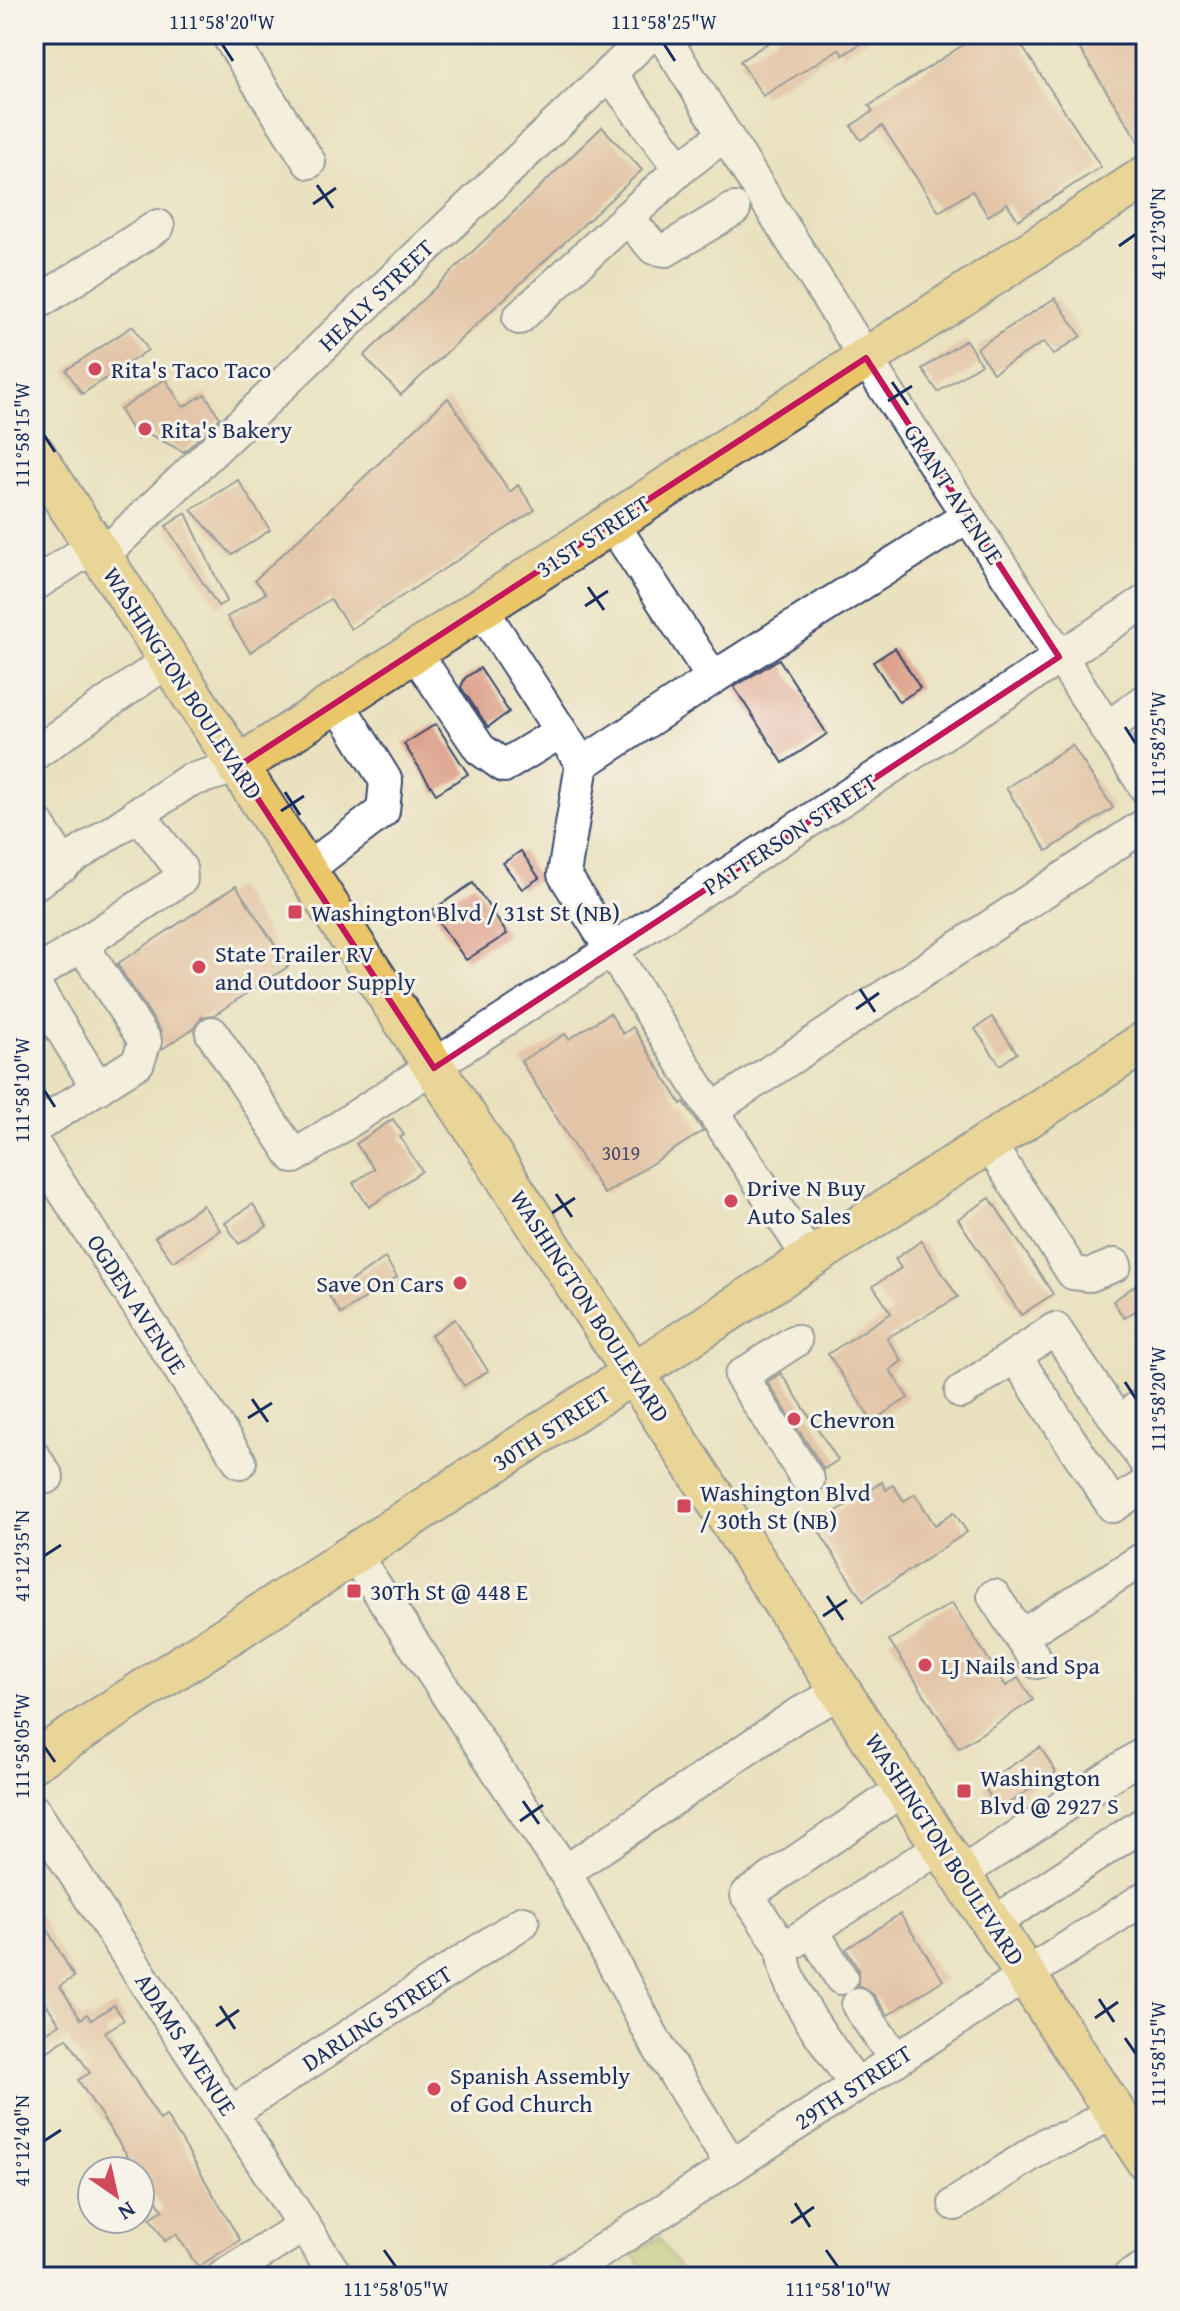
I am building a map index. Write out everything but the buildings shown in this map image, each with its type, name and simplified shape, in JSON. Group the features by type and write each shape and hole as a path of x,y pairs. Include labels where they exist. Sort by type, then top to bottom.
{"main road":[{"name":"31ST STREET","path":"237,767 1146,176"},
{"name":"WASHINGTON BOULEVARD","path":"34,453 841,1692 1135,2136"},
{"name":"30TH STREET","path":"34,1761 1146,1041"}],"street":[{"path":"227,34 309,162"},
{"name":"HEALY STREET","path":"34,585 98,552 651,34"},
{"name":"GRANT AVENUE","path":"662,34 866,358 1146,788"},
{"path":"609,73 680,169"},
{"path":"519,318 680,169 725,134"},
{"path":"627,218 654,248 666,250 734,209"},
{"path":"34,305 158,226"},
{"path":"582,764 968,516"},
{"path":"612,523 713,678"},
{"path":"481,608 582,764 564,874 810,1259"},
{"name":"PATTERSON STREET","path":"212,1033 294,1157 1059,657 1141,616"},
{"path":"414,651 480,749 504,766 560,732"},
{"path":"34,754 169,660"},
{"path":"1106,729 1146,700"},
{"path":"305,871 357,835 383,811 386,781 337,702"},
{"name":"31ST STREET","path":"34,884 188,781 237,767"},
{"path":"34,976 181,879 180,868 138,813"},
{"path":"34,819 64,865"},
{"path":"712,1110 1146,824"},
{"path":"34,1128 138,1062 145,1041 82,945"},
{"path":"34,984 98,1088"},
{"path":"989,1144 1073,1273 1090,1275 1115,1265"},
{"name":"OGDEN AVENUE","path":"34,1145 240,1462"},
{"path":"961,1392 1055,1329 1146,1463"},
{"path":"795,1341 741,1376 808,1480"},
{"path":"1015,1356 1113,1506 1146,1484"},
{"path":"354,1554 565,1872 657,2045 732,2166"},
{"path":"994,1596 1029,1649 1146,1557"},
{"path":"565,1872 797,1715 841,1692"},
{"path":"783,1949 812,1930 953,1859 1142,1755 1146,1760"},
{"path":"856,2085 791,1985 782,1964 783,1949 747,1895 906,1787"},
{"name":"ADAMS AVENUE","path":"34,1811 337,2277"},
{"path":"994,1923 1146,1822"},
{"name":"29TH STREET","path":"561,2277 1146,1897"},
{"name":"DARLING STREET","path":"231,2113 523,1922"},
{"path":"812,1930 841,1978"},
{"path":"858,2005 896,2060"},
{"path":"955,2204 1048,2143 1072,2136 1135,2136"},
{"path":"223,2277 303,2226"},
{"path":"1129,2277 1146,2267"}],"highlighted area":[{"path":"866,358 1059,657 434,1068 237,767"}],"green space":[{"path":"659,2237 685,2277 649,2277 634,2254"}],"place":[{"name":"Rita's Taco Taco","path":"95,369"},
{"name":"Rita's Bakery","path":"145,429"},
{"name":"Washington Blvd / 31st St (NB)","path":"295,912"},
{"name":"State Trailer RV and Outdoor Supply","path":"199,967"},
{"name":"Drive N Buy Auto Sales","path":"731,1201"},
{"name":"Save On Cars","path":"460,1283"},
{"name":"Chevron","path":"794,1419"},
{"name":"Washington Blvd / 30th St (NB)","path":"684,1506"},
{"name":"30Th St @ 448 E","path":"354,1591"},
{"name":"LJ Nails and Spa","path":"925,1665"},
{"name":"Washington Blvd @ 2927 S","path":"964,1791"},
{"name":"Spanish Assembly of God Church","path":"434,2089"}]}
